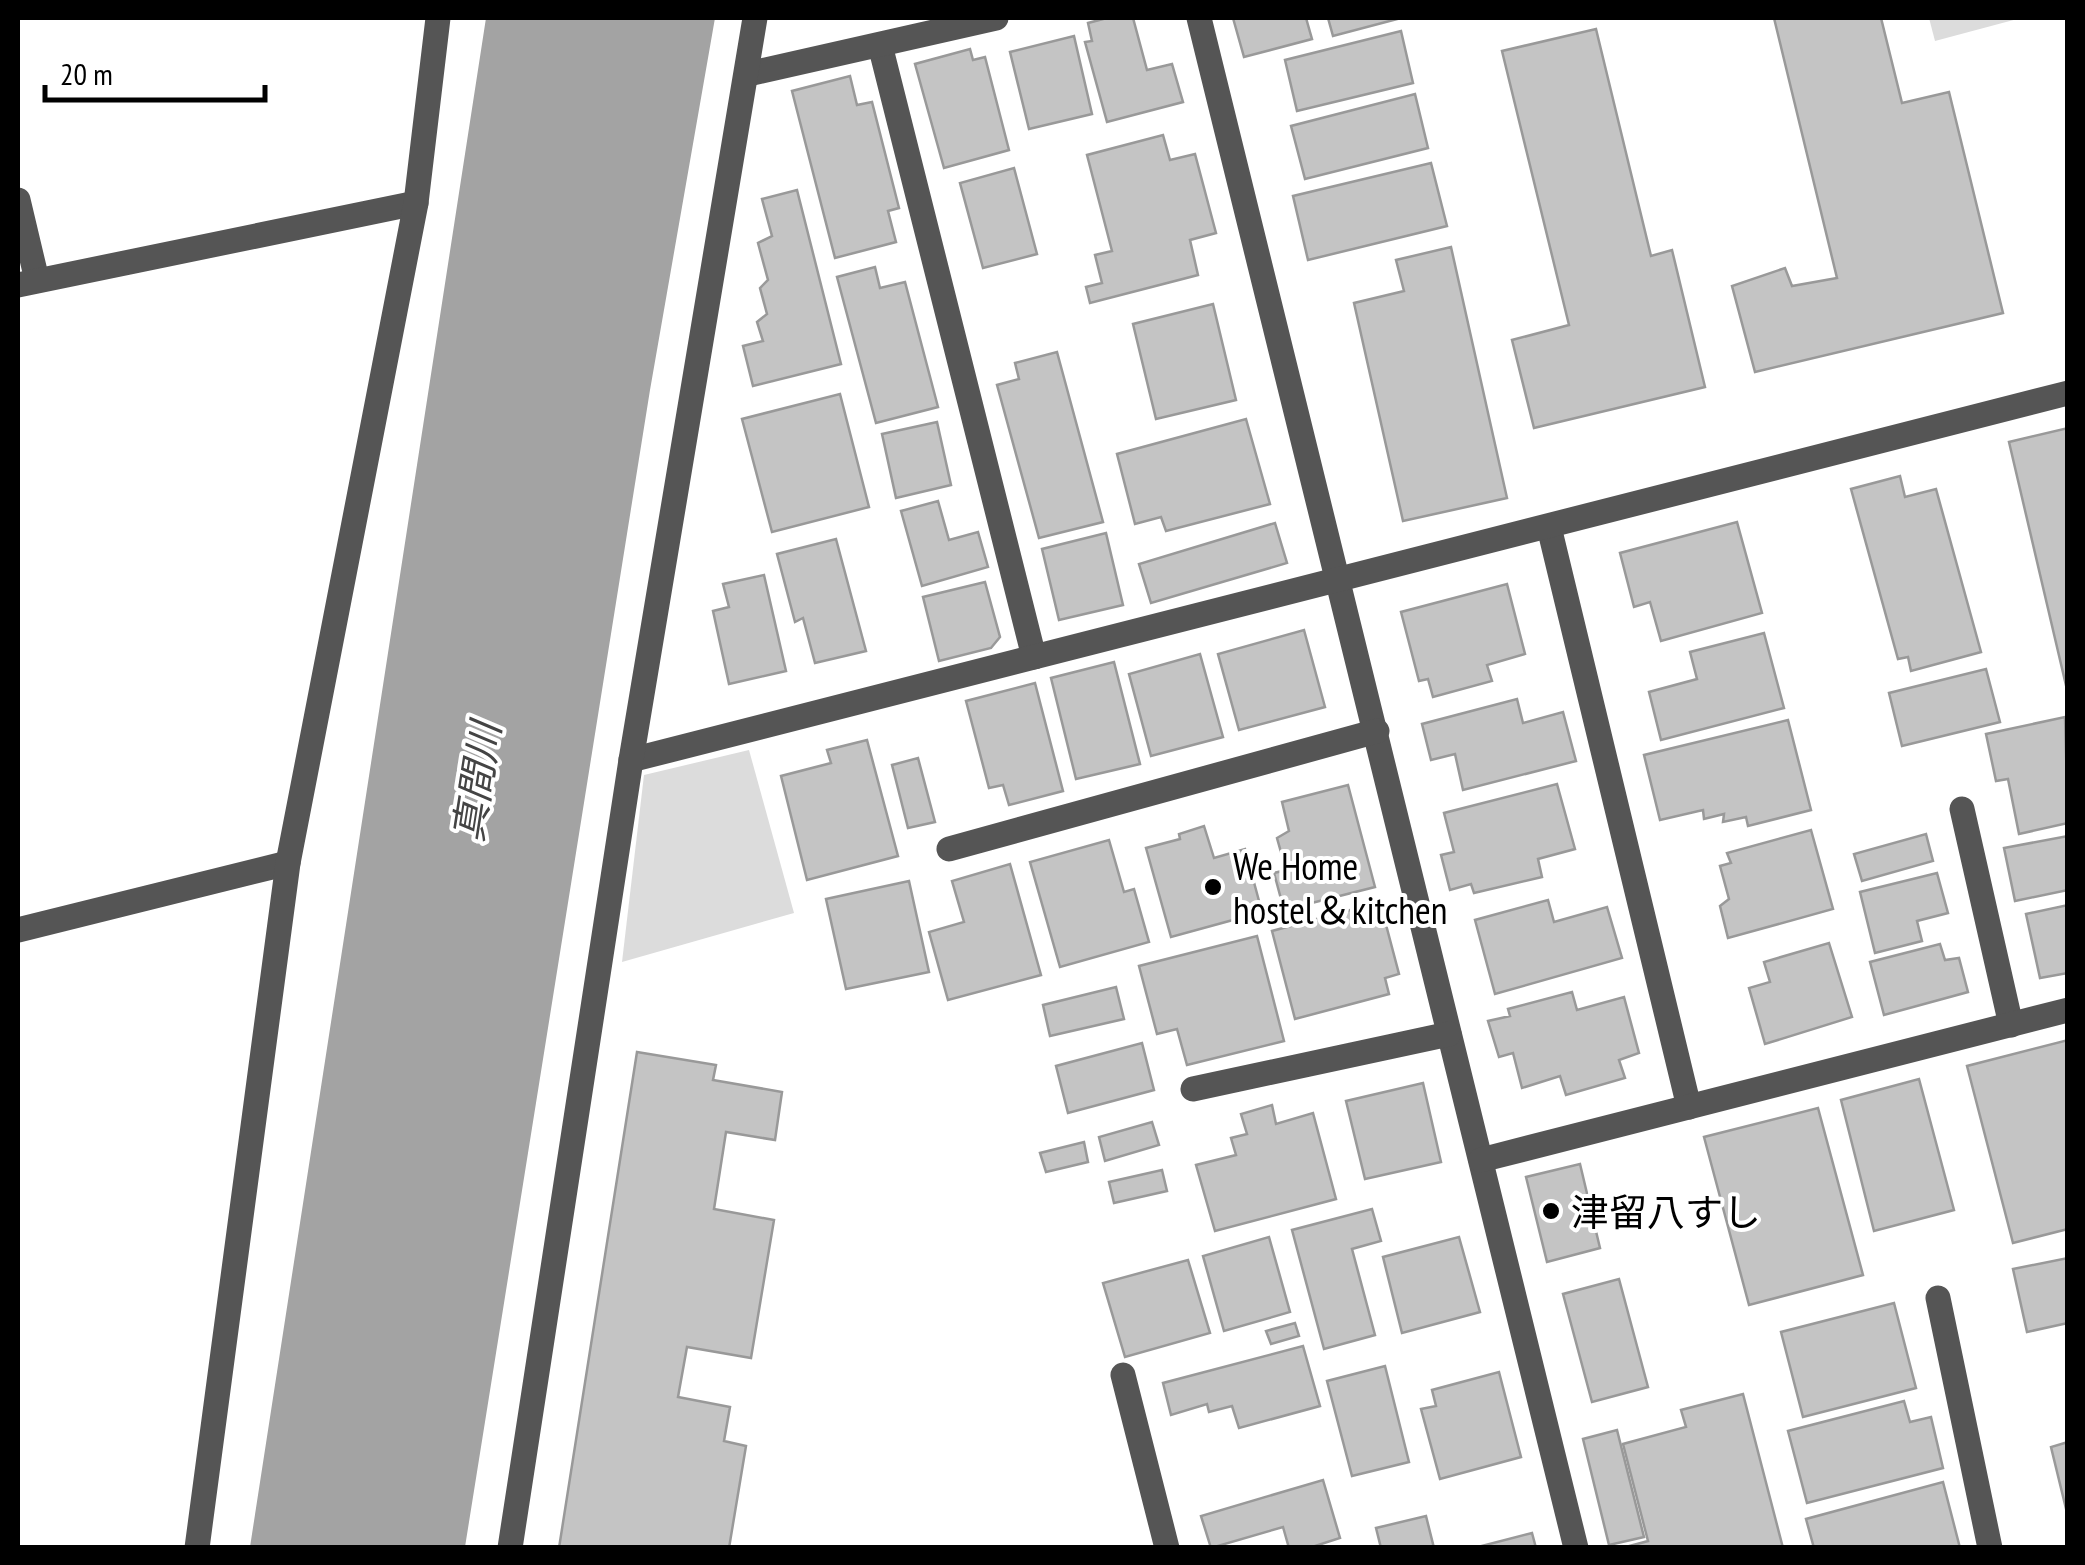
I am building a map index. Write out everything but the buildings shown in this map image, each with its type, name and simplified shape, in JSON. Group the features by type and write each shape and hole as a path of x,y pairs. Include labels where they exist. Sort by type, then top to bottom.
{"street":[{"path":"196,1548 288,863 416,203 438,18"},
{"path":"510,1548 631,760 755,18"},
{"path":"748,74 996,18"},
{"path":"1199,18 1576,1548"},
{"path":"880,44 1034,657"},
{"path":"18,200 27,283 416,203"},
{"path":"631,760 2068,393"},
{"path":"1549,527 1689,1107"},
{"path":"949,849 1377,731"},
{"path":"1962,809 2011,1025"},
{"path":"18,930 288,863"},
{"path":"1481,1160 2068,1010"},
{"path":"1193,1089 1449,1034"},
{"path":"1938,1298 1990,1548"},
{"path":"1123,1374 1167,1548"}],"shaded area":[{"path":"1929,18 2021,18 1935,41"},
{"path":"749,750 794,913 622,962 644,775"}],"water":[{"name":"真間川","path":"486,18 715,18 650,390 465,1547 250,1547"}],"place":[{"name":"We Home hostel＆kitchen","path":"1213,887"},
{"name":"津留八すし","path":"1551,1211"}]}
